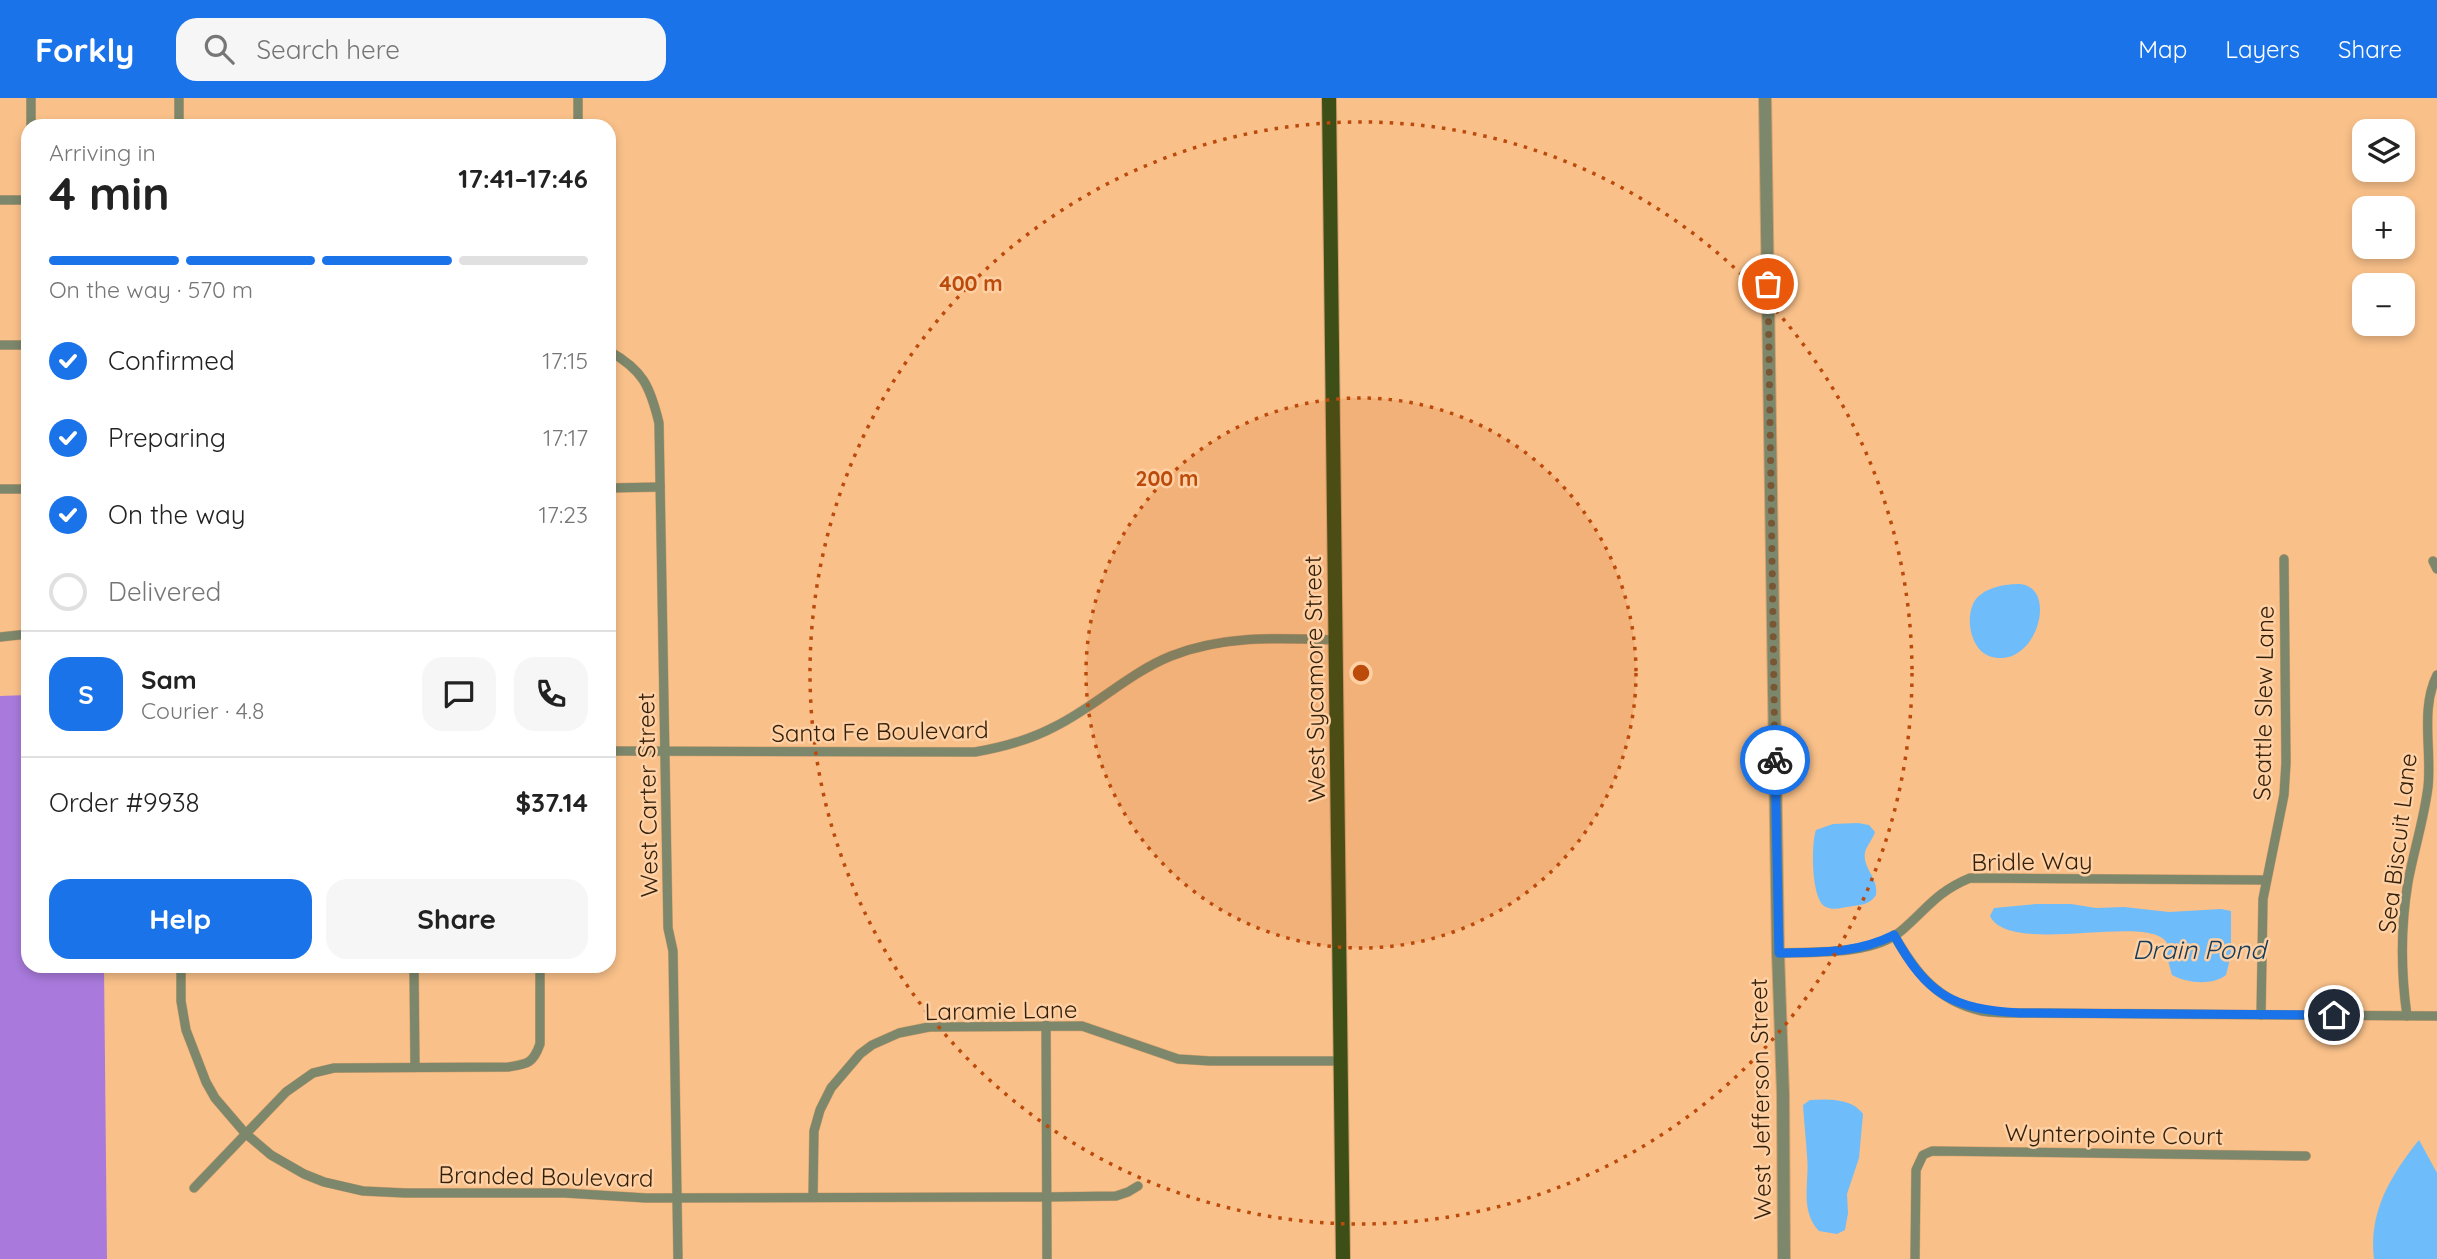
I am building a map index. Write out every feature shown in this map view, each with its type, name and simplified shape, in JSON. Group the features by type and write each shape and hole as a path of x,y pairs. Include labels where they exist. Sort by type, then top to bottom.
{"main road":[{"name":"West Sycamore Street","path":"1329,98 1343,1259"}],"street":[{"path":"31,98 31,119"},
{"path":"179,98 179,119"},
{"path":"578,98 578,119"},
{"name":"West Jefferson Street","path":"1765,98 1784,1259"},
{"path":"0,200 21,200"},
{"path":"0,345 21,345"},
{"name":"West Carter Street","path":"616,356 637,370 651,391 659,423 668,928 673,951 678,1259"},
{"path":"616,488 660,487"},
{"path":"0,489 21,489"},
{"name":"Seattle Slew Lane","path":"2261,1015 2263,899 2284,795 2286,762 2284,559"},
{"path":"0,637 21,635"},
{"name":"Santa Fe Boulevard","path":"616,751 975,752 1006,747 1037,736 1059,725 1149,667 1205,645 1262,638 1336,640"},
{"name":"Sea Biscuit Lane","path":"2407,1016 2403,989 2408,884 2428,785 2427,716 2432,685 2437,675"},
{"name":"Bridle Way","path":"1779,953 1847,951 1882,941 1894,935 1950,887 1970,878 2266,880"},
{"path":"1894,935 1922,980 1947,997 1981,1010 2020,1013 2437,1016"},
{"name":"Branded Boulevard","path":"181,973 181,1001 191,1045 215,1098 244,1133 271,1155 304,1174 324,1182 363,1191 677,1197 1047,1197 1116,1196 1138,1186"},
{"path":"414,973 415,1068"},
{"path":"194,1188 286,1092 313,1073 334,1068 527,1065 536,1055 540,1044 540,973"},
{"path":"1046,1025 1047,1259"},
{"name":"Laramie Lane","path":"813,1197 814,1131 820,1110 839,1076 872,1045 899,1033 929,1027 1046,1025 1095,1028 1178,1059 1341,1061"},
{"name":"Wynterpointe Court","path":"1915,1259 1916,1170 1923,1155 1932,1151 2306,1156"}],"shaded area":[{"path":"21,695 21,973 104,973 107,1259 0,1259 0,696"}],"water":[{"path":"2020,584 2032,589 2038,599 2040,613 2037,628 2030,641 2019,652 2005,658 1989,656 1982,652 1973,639 1970,622 1972,606 1980,595 1990,589"},
{"path":"1833,824 1869,825 1875,832 1866,849 1865,858 1875,883 1876,895 1863,904 1826,907 1821,903 1815,883 1813,858 1816,830"},
{"name":"Drain Pond","path":"2036,904 2124,907 2169,912 2221,909 2231,911 2231,955 2226,975 2214,981 2199,982 2172,975 2167,957 2167,943 2155,935 2135,931 2024,933 2003,928 1990,916 1994,908"},
{"path":"1810,1100 1846,1102 1863,1114 1859,1158 1847,1194 1845,1230 1837,1234 1819,1231 1807,1205 1808,1166 1803,1105"},
{"path":"2419,1140 2437,1173 2437,1259 2374,1259 2373,1242 2378,1210 2399,1167"}],"way so far":[{"path":"1768,284 1775,760"}],"route":[{"path":"1775,760 1779,953 1847,951 1894,935 1922,980 1947,997 1981,1010 2020,1013 2334,1015"}]}
